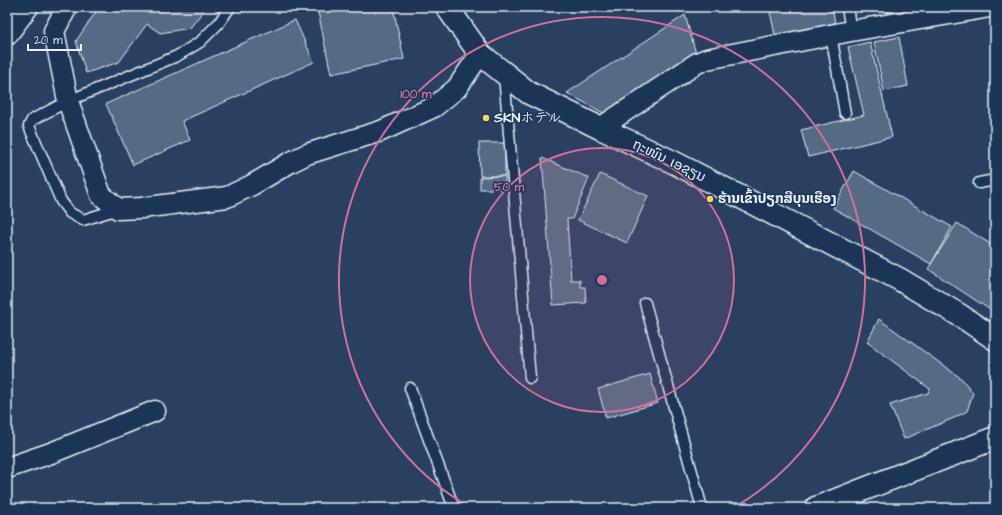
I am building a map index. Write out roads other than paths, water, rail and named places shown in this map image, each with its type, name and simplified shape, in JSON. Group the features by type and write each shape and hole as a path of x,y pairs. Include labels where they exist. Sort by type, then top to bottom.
{"main road":[{"name":"ຖະໜົນ ເອຊຽນ","path":"447,7 480,54 530,93 673,162 899,279 961,316 995,339"},
{"path":"961,316 995,354"},
{"path":"816,508 992,438"}],"street":[{"path":"7,35 28,7"},
{"path":"67,7 54,31 68,101 101,195 118,209 141,208 227,196 252,185 307,154 381,131 434,107 457,88 480,54"},
{"path":"600,128 698,63 707,59 851,31 990,7"},
{"path":"7,468 51,453 155,411"}],"lane":[{"path":"118,209 83,220 70,213 61,201 29,126 32,120 68,101 177,56 200,42 219,23 230,7"},
{"path":"847,7 851,31"},
{"path":"831,35 845,113"},
{"path":"504,73 530,378"},
{"path":"979,183 995,180"},
{"path":"645,303 702,508"},
{"path":"410,388 454,508"}],"place":[{"name":"SKNホテル","path":"486,118"},
{"name":"ຮ້ານເຂົ້າປຽກສີບຸນເຮືອງ","path":"710,199"}]}
